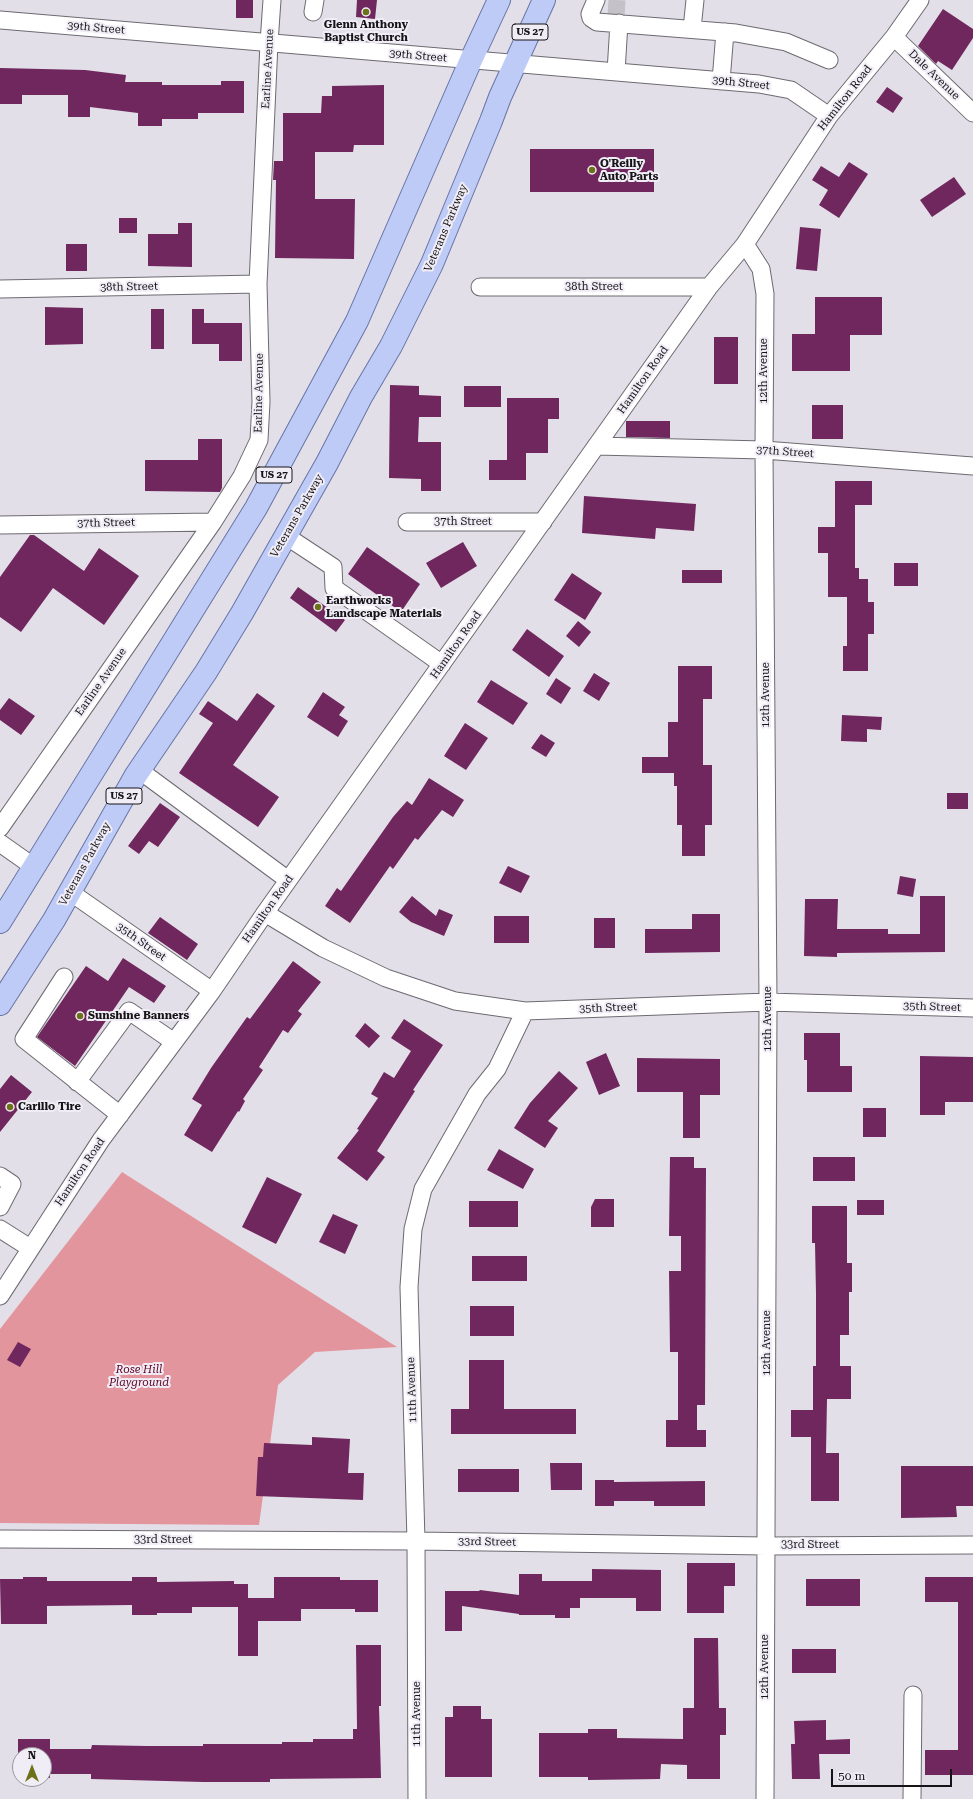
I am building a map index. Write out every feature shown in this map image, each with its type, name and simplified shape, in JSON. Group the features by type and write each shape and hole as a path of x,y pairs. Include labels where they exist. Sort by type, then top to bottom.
{"main road":[{"name":"US 27","path":"0,922 256,508 357,321 471,60 499,0"},
{"name":"Veterans Parkway","path":"0,1004 54,920 139,770 206,672 286,536 391,346 432,264 500,97 544,0"}],"street":[{"name":"Earline Avenue","path":"0,828 213,522 242,476 259,440 261,402 258,284 272,0"},
{"path":"596,0 590,14 591,18 597,22 617,21 725,32 786,42 829,60"},
{"path":"692,29 695,0"},
{"name":"Hamilton Road","path":"0,1296 101,1140 212,991 264,913 709,288 745,244 829,116 894,37 920,0"},
{"name":"39th Street","path":"0,20 269,44 759,84 791,90 829,116"},
{"path":"616,72 617,21"},
{"path":"721,81 725,32"},
{"name":"Dale Avenue","path":"894,37 973,113"},
{"name":"12th Avenue","path":"745,244 761,270 765,294 764,450 768,1002 765,1799"},
{"name":"38th Street","path":"0,289 258,284"},
{"name":"38th Street","path":"480,288 709,288"},
{"name":"37th Street","path":"596,446 764,450 973,466"},
{"name":"37th Street","path":"0,524 213,522"},
{"name":"37th Street","path":"407,522 543,522"},
{"path":"286,536 333,567 334,588 442,664"},
{"path":"139,770 288,880"},
{"path":"0,844 34,867"},
{"name":"35th Street","path":"70,892 212,991"},
{"name":"35th Street","path":"264,913 323,948 386,978 455,1001 525,1010 768,1002 973,1008"},
{"path":"64,977 24,1039 120,1115"},
{"name":"11th Avenue","path":"417,1799 416,1541 409,1287 413,1229 423,1189 477,1094 497,1069 525,1010"},
{"path":"77,1082 129,1011 174,1042"},
{"path":"0,1176 12,1184 0,1207"},
{"path":"0,1229 30,1248"},
{"name":"33rd Street","path":"0,1539 416,1541 766,1546 973,1544"},
{"path":"912,1799 913,1695"}],"green space":[{"name":"Rose Hill Playground","path":"122,1172 397,1347 315,1352 278,1385 259,1525 0,1523 0,1329"}],"building":[{"path":"236,0 253,0 253,18 236,18"},
{"name":"Glenn Anthony Baptist Church","path":"357,0 377,0 375,19 356,17"},
{"path":"943,9 973,29 973,38 952,70 938,61 936,64 918,46"},
{"path":"0,68 85,70 126,75 125,82 162,82 162,85 221,85 221,81 244,81 244,113 198,113 198,119 162,119 162,126 138,126 138,113 90,107 90,117 68,117 68,95 22,95 22,104 0,104"},
{"path":"384,85 384,145 354,145 353,152 315,152 315,199 355,199 354,259 275,258 276,180 273,180 274,161 283,161 283,113 321,113 322,96 332,96 332,86"},
{"path":"887,87 903,98 893,113 876,102"},
{"name":"O'Reilly Auto Parts","path":"530,149 654,149 654,192 530,192"},
{"path":"849,162 868,174 839,218 819,205 828,190 812,180 821,166 839,177"},
{"path":"954,177 966,194 932,217 920,200"},
{"path":"119,218 137,218 137,233 119,233"},
{"path":"178,223 192,223 192,267 148,266 148,234 178,234"},
{"path":"800,227 821,229 817,271 796,269"},
{"path":"66,244 87,244 87,271 66,271"},
{"path":"815,297 882,297 882,335 850,335 850,371 792,371 792,334 815,334"},
{"path":"45,307 83,308 83,344 45,345"},
{"path":"151,309 164,309 164,349 151,349"},
{"path":"192,309 204,309 204,323 242,323 242,361 219,361 219,344 192,344"},
{"path":"714,337 738,337 738,384 714,384"},
{"path":"390,385 419,386 419,395 441,396 441,417 419,417 418,442 441,442 441,491 421,491 421,479 389,478"},
{"path":"464,386 501,386 501,407 464,407"},
{"path":"507,398 559,398 559,419 548,419 548,453 526,453 526,480 489,480 489,460 507,460"},
{"path":"812,405 843,405 843,439 812,439"},
{"path":"626,421 670,421 670,438 626,437"},
{"path":"198,439 222,439 222,488 220,492 145,491 145,460 198,460"},
{"path":"835,481 872,481 872,505 855,505 855,568 859,568 859,579 868,579 868,602 874,602 874,634 868,634 868,671 843,671 843,646 847,646 847,597 828,597 828,553 818,553 818,527 835,527"},
{"path":"584,496 696,504 694,531 656,528 655,539 582,533"},
{"path":"30,535 34,535 84,571 99,548 139,576 104,625 53,588 21,632 0,617 0,577"},
{"path":"463,542 477,566 441,588 426,563"},
{"path":"367,547 420,584 401,612 348,574"},
{"path":"894,563 918,563 918,586 894,586"},
{"path":"682,570 722,570 722,583 682,583"},
{"path":"572,573 602,593 585,620 554,600"},
{"path":"298,587 345,620 336,632 290,598"},
{"path":"578,621 591,632 579,647 566,636"},
{"path":"527,629 564,656 549,677 512,650"},
{"path":"678,666 712,666 712,699 703,699 703,765 712,765 712,825 705,825 705,856 682,856 682,825 677,825 677,786 674,786 674,773 642,773 642,757 668,757 668,722 678,722"},
{"path":"594,673 610,683 599,701 583,691"},
{"path":"556,678 571,688 561,704 546,694"},
{"path":"491,680 528,703 513,725 477,702"},
{"path":"323,692 345,707 339,715 348,721 338,737 307,717"},
{"path":"257,693 275,706 233,765 279,797 258,827 179,773 213,723 199,714 208,701 237,721"},
{"path":"9,698 35,716 21,735 0,720 0,710"},
{"path":"842,715 882,717 881,730 867,729 867,742 841,741"},
{"path":"465,723 488,738 466,770 444,756"},
{"path":"541,734 555,743 546,757 531,748"},
{"path":"429,778 464,800 453,817 442,810 418,840 415,838 393,869 390,866 350,923 325,906 337,888 341,891 393,817 407,801 412,805"},
{"path":"947,793 968,793 968,809 947,809"},
{"path":"160,803 180,817 158,847 149,841 139,854 128,846"},
{"path":"508,866 530,876 521,893 499,883"},
{"path":"900,876 916,879 913,897 897,894"},
{"path":"412,896 436,916 439,909 453,915 444,936 411,922 399,912"},
{"path":"920,896 945,896 945,952 837,953 837,957 804,956 805,899 838,899 837,929 888,929 888,934 920,934"},
{"path":"692,914 720,914 720,952 645,953 645,929 692,929"},
{"path":"494,916 529,916 529,943 494,943"},
{"path":"160,917 198,944 187,960 148,933"},
{"path":"594,918 615,918 615,948 594,948"},
{"name":"Sunshine Banners","path":"123,958 166,986 154,1003 129,987 75,1066 37,1037 86,966 108,981"},
{"path":"293,961 321,982 298,1011 302,1014 288,1033 283,1030 259,1067 263,1070 243,1099 245,1101 239,1112 238,1111 212,1152 184,1135 202,1105 192,1099 211,1068 247,1017 250,1019"},
{"path":"404,1019 443,1045 413,1090 415,1091 377,1151 385,1157 367,1181 337,1158 359,1130 357,1129 378,1098 371,1094 384,1072 394,1078 411,1051 391,1038"},
{"path":"365,1023 380,1036 369,1048 355,1036"},
{"path":"804,1033 840,1033 840,1066 852,1066 852,1092 807,1092 807,1060 804,1060"},
{"path":"606,1053 620,1086 599,1095 586,1062"},
{"path":"920,1056 973,1057 973,1102 945,1102 945,1115 920,1115"},
{"path":"637,1058 720,1059 720,1095 700,1095 700,1138 683,1138 683,1092 637,1092"},
{"path":"559,1071 578,1088 548,1121 558,1128 545,1148 514,1128 530,1103"},
{"name":"Carillo Tire","path":"11,1075 32,1092 0,1132 0,1089"},
{"path":"863,1108 886,1108 886,1137 863,1137"},
{"path":"499,1149 534,1169 523,1189 487,1170"},
{"path":"670,1157 694,1157 694,1168 706,1168 705,1405 697,1405 697,1430 706,1430 706,1447 666,1447 666,1420 678,1420 678,1352 670,1352 669,1271 681,1271 681,1236 669,1236"},
{"path":"813,1157 855,1157 855,1181 813,1181"},
{"path":"267,1177 302,1194 276,1244 242,1227"},
{"path":"595,1199 614,1199 614,1227 591,1227 591,1207"},
{"path":"857,1200 884,1200 884,1215 857,1215"},
{"path":"469,1201 518,1201 518,1227 469,1227"},
{"path":"812,1206 847,1206 847,1263 852,1263 852,1292 849,1292 849,1335 840,1335 840,1366 851,1366 851,1399 827,1399 826,1453 839,1453 839,1501 811,1501 811,1437 791,1437 791,1410 813,1410 813,1366 816,1366 816,1293 815,1243 812,1243"},
{"path":"333,1214 358,1225 345,1254 319,1242"},
{"path":"472,1256 527,1256 527,1281 472,1281"},
{"path":"470,1306 514,1306 514,1336 470,1336"},
{"path":"18,1342 31,1349 20,1367 7,1360"},
{"path":"469,1360 504,1360 504,1409 576,1409 576,1434 451,1434 451,1409 469,1409"},
{"path":"312,1437 350,1439 348,1473 364,1473 363,1500 256,1496 258,1457 263,1457 264,1443 312,1445"},
{"path":"550,1463 582,1463 582,1490 551,1490"},
{"path":"901,1466 973,1466 973,1506 956,1506 957,1517 901,1518"},
{"path":"458,1469 519,1469 519,1492 458,1492"},
{"path":"595,1480 614,1480 614,1482 705,1481 705,1506 654,1506 654,1501 614,1501 614,1506 595,1506"},
{"path":"687,1563 735,1563 735,1586 724,1586 724,1613 687,1613"},
{"path":"592,1569 661,1570 661,1611 636,1611 636,1598 580,1598 580,1608 570,1608 570,1618 555,1618 555,1615 519,1615 462,1606 462,1631 445,1631 445,1591 480,1590 519,1595 519,1574 542,1574 542,1581 592,1581"},
{"path":"23,1577 47,1577 47,1581 132,1581 132,1577 157,1577 157,1582 234,1581 234,1584 248,1584 248,1598 274,1598 274,1577 340,1577 340,1580 378,1580 378,1612 355,1612 355,1609 301,1609 301,1621 258,1621 258,1656 238,1656 238,1607 192,1607 192,1613 132,1615 132,1605 47,1606 47,1624 1,1624 0,1579 23,1579"},
{"path":"925,1577 973,1577 973,1775 925,1775 925,1750 958,1750 958,1602 925,1602"},
{"path":"806,1579 860,1579 860,1606 806,1606"},
{"path":"694,1638 718,1638 719,1708 726,1708 726,1735 720,1735 720,1779 687,1779 687,1765 661,1764 660,1779 588,1780 588,1777 539,1777 539,1733 588,1733 588,1729 617,1729 617,1738 683,1739 683,1708 694,1708"},
{"path":"356,1645 381,1645 381,1706 379,1706 381,1778 270,1779 270,1782 203,1782 91,1779 91,1774 52,1774 52,1749 91,1749 92,1745 203,1746 203,1744 282,1744 282,1742 313,1742 313,1739 353,1739 353,1729 357,1729"},
{"path":"792,1649 836,1649 836,1673 792,1673"},
{"path":"453,1706 481,1706 481,1719 492,1719 492,1777 445,1777 445,1717 453,1717"},
{"path":"826,1720 826,1740 850,1739 850,1754 819,1754 820,1779 792,1779 791,1744 795,1744 794,1721"},
{"path":"18,1739 50,1739 50,1747 18,1747"}],"tunnel":[{"path":"616,17 617,0"}],"place":[{"name":"Glenn Anthony Baptist Church","path":"366,12"},
{"name":"O'Reilly Auto Parts","path":"592,170"},
{"name":"Earthworks Landscape Materials","path":"318,607"},
{"name":"Sunshine Banners","path":"80,1016"},
{"name":"Carillo Tire","path":"10,1107"}]}
